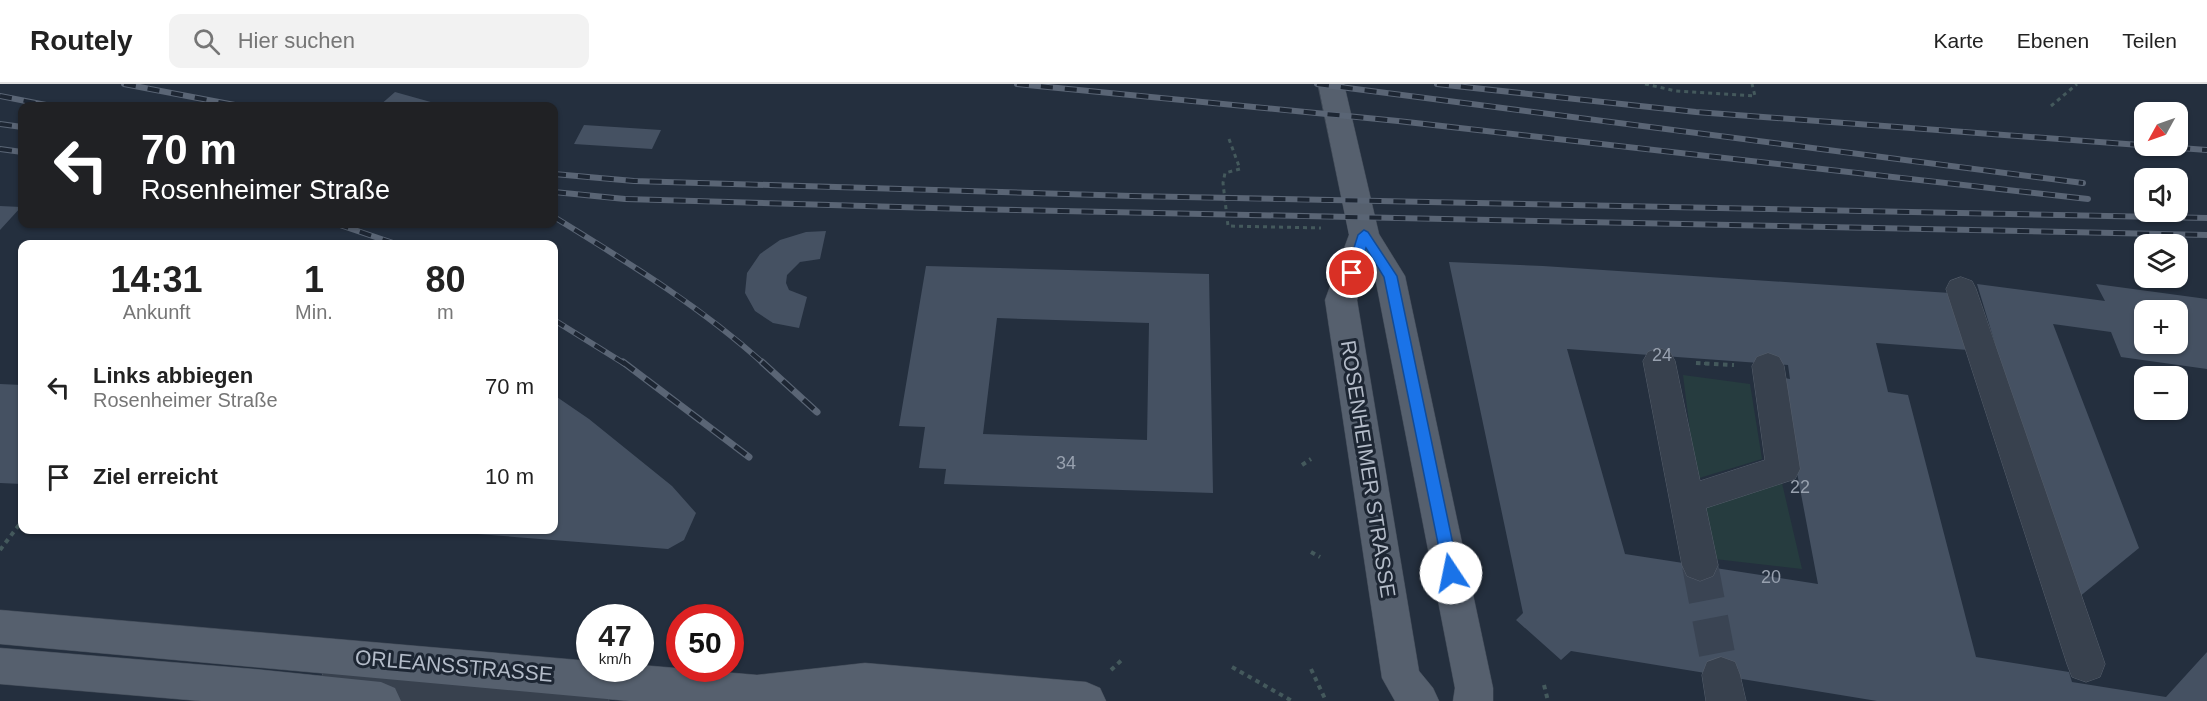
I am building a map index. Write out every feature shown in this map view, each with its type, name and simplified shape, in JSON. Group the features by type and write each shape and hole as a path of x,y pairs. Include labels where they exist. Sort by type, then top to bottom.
{"main road":[{"path":"1331,84 1364,235 1390,276 1472,677 1473,701"},
{"name":"ROSENHEIMER STRASSE","path":"1364,235 1341,300 1401,678 1419,701"},
{"name":"ORLEANSSTRASSE","path":"0,627 758,694 864,681 1086,701"},
{"name":"ORLEANSSTRASSE","path":"0,666 253,687 381,701"}],"lane":[{"path":"1961,289 2086,664"},
{"path":"1659,361 1700,566"},
{"path":"1686,500 1783,469 1768,366"},
{"path":"0,649 590,701"}],"path":[{"path":"1645,84 1676,91 1755,96 1752,84"},
{"path":"2051,106 2077,84"},
{"path":"1229,139 1240,168 1225,173 1223,183 1228,226 1322,228"},
{"path":"1659,361 1768,366"},
{"path":"1302,465 1311,459"},
{"path":"0,550 18,526"},
{"path":"1311,552 1320,557"},
{"path":"1111,670 1124,658"},
{"path":"1232,667 1292,701"},
{"path":"1311,669 1326,701"},
{"path":"1545,685 1548,701"}],"green space":[{"path":"1683,375 1750,384 1762,459 1696,479"},
{"path":"1782,483 1802,569 1706,558 1698,509"}],"building":[{"path":"395,92 431,102 384,102"},
{"path":"584,125 661,130 652,149 574,144"},
{"path":"0,206 18,207 18,210 0,230"},
{"path":"826,231 820,259 800,262 787,275 786,283 789,290 807,297 799,328 773,323 755,311 745,293 747,273 760,254 780,240 806,232"},
{"path":"1449,262 1543,266 1950,293 1968,350 1876,343 1888,392 1908,395 1976,657 2069,672 2072,682 2166,697 2207,652 2207,701 1877,701 1571,651 1561,660 1516,620 1523,613","holes":["1567,349 1788,365 1790,379 1779,377 1818,584 1625,554"]},
{"path":"926,266 1209,274 1213,493 944,484 946,469 919,468 925,427 899,426","holes":["997,318 1149,323 1147,440 983,434"]},
{"path":"1977,284 2105,301 2096,284 2207,299 2207,369 2121,357 2111,332 2053,324 2139,548 2073,602"},
{"path":"0,384 18,385 18,484 0,483"},
{"path":"558,398 589,419 672,486 696,513 684,540 668,549 477,534 558,534"}],"tunnel":[{"path":"1700,565 1721,675"}],"railway":[{"path":"124,84 219,102"},
{"path":"1017,84 1398,121 2088,199"},
{"path":"1317,84 2083,183"},
{"path":"1437,84 1696,112 2207,150"},
{"path":"0,96 31,102"},
{"path":"0,124 18,126"},
{"path":"0,149 18,151"},
{"path":"558,174 634,181 1132,196 2207,218"},
{"path":"558,192 625,199 967,209 2207,235"},
{"path":"558,219 689,304 764,364"},
{"path":"349,228 384,240"},
{"path":"558,322 625,364"},
{"path":"623,362 749,457"},
{"path":"762,362 817,412"}],"route":[{"path":"1352,273 1364,235 1390,276 1451,573"}]}
